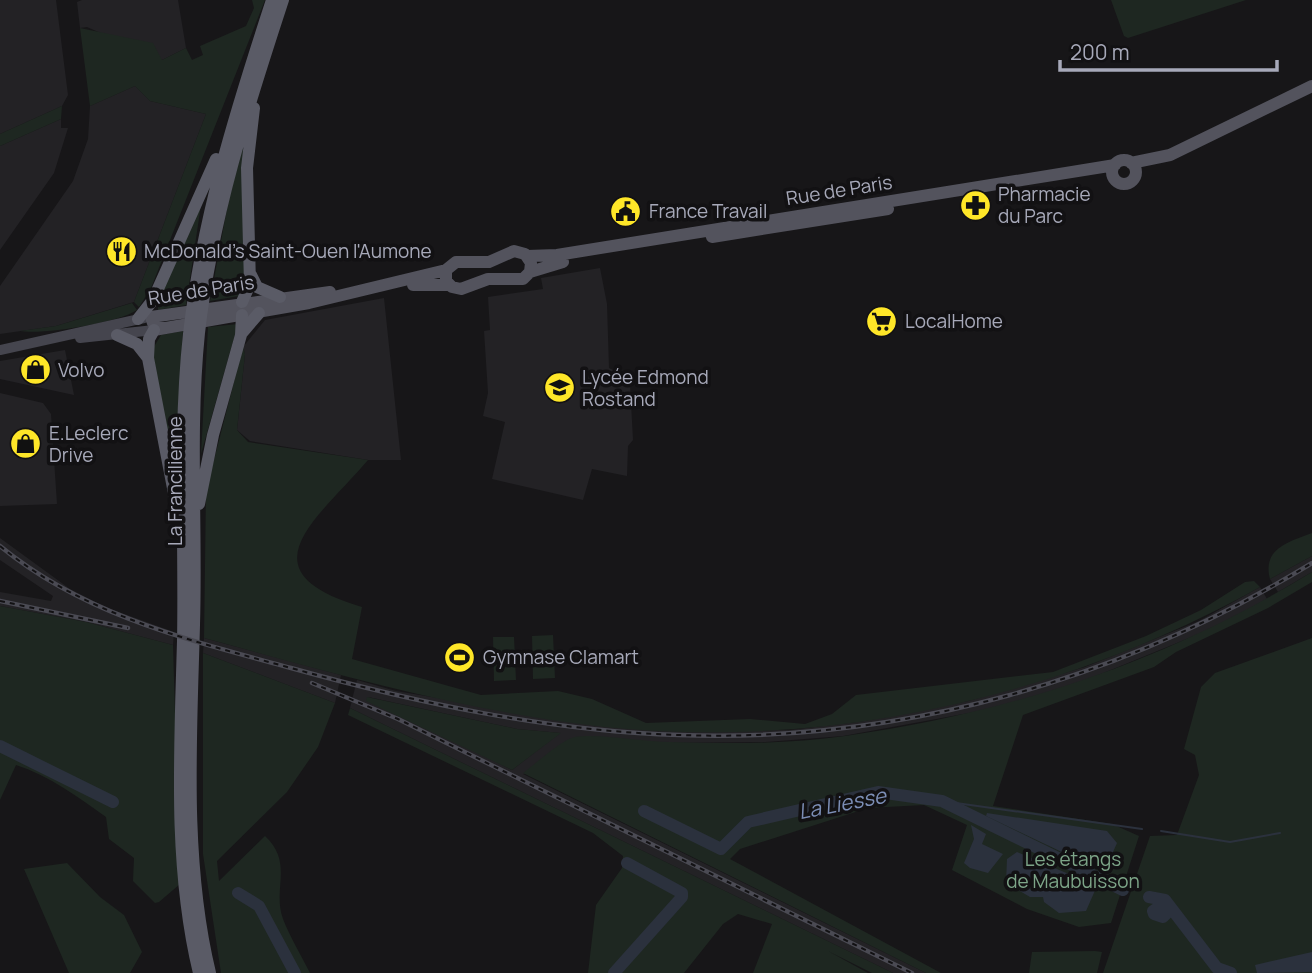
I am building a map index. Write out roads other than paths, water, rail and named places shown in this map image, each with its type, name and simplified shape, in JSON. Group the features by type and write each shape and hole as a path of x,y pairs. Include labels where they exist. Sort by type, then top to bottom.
{"highway":[{"name":"La Francilienne","path":"199,973 184,903 188,538 184,409 189,336 207,222 234,117 272,0"},
{"name":"La Francilienne","path":"188,538 195,392 204,292 229,170 283,0"},
{"path":"241,335 231,310 249,291 247,168 258,77"},
{"path":"188,538 148,358 149,339 161,321 153,300 234,117"},
{"path":"250,271 257,287 279,297"},
{"path":"188,538 241,335 259,313"},
{"path":"117,335 136,344 148,358"},
{"name":"La Francilienne","path":"188,649 195,873 202,937 210,973"}],"main road":[{"path":"1133,170 1170,155 1312,86"},
{"path":"1133,170 1124,160 1114,171 1125,184 1133,170 1312,93"},
{"name":"Rue de Paris","path":"60,339 117,335 161,321 231,310 259,313 389,286 446,270 458,261 489,262 517,251 527,256 556,255 1114,171"},
{"name":"Rue de Paris","path":"389,286 449,285 461,289 488,279 518,281 545,265 576,259 1114,171"},
{"path":"527,256 532,265 530,272"},
{"path":"446,270 445,278 449,285"},
{"name":"Rue de Paris","path":"0,348 231,310 279,297 351,292"}],"water":[{"path":"987,813 1107,831 1117,843 1104,872 986,816"},
{"path":"971,825 986,834 982,844 1003,854 988,873 970,868 964,863 974,839"},
{"path":"1017,852 1097,886 1086,911 1059,913 1044,902 1043,897 1030,897 1006,883 1007,859"},
{"path":"1312,952 1312,972 1257,973 1255,965"}],"waterway":[{"name":"La Liesse","path":"0,746 113,802"},
{"name":"La Liesse","path":"644,811 721,849 748,822 878,792 942,801 1123,890"},
{"path":"942,801 1142,829"},
{"path":"1161,831 1230,842 1280,833"},
{"name":"La Liesse","path":"614,973 682,897 682,893 627,863"},
{"name":"La Liesse","path":"238,893 259,906 295,973"},
{"name":"La Liesse","path":"1149,897 1165,900 1217,968 1231,973"},
{"name":"La Liesse","path":"1163,900 1162,905 1153,911 1154,914 1163,917 1171,909"}],"railway":[{"path":"0,546 32,570 102,608 176,635 252,658 386,693 483,713 581,728 679,735 763,735 846,728 928,715 1008,696 1087,671 1164,640 1239,604 1312,563"},
{"path":"0,601 128,628"},
{"path":"312,683 398,719 912,973"}],"place":[{"name":"Pharmacie du Parc","path":"975,205"},
{"name":"France Travail","path":"626,211"},
{"name":"McDonald's Saint-Ouen l'Aumone","path":"121,251"},
{"name":"LocalHome","path":"882,321"},
{"name":"Volvo","path":"35,370"},
{"name":"Lycée Edmond Rostand","path":"559,388"},
{"name":"E.Leclerc Drive","path":"26,444"},
{"name":"Gymnase Clamart","path":"460,657"}],"park label":[{"name":"Les étangs de Maubuisson","path":"1073,870"}]}
